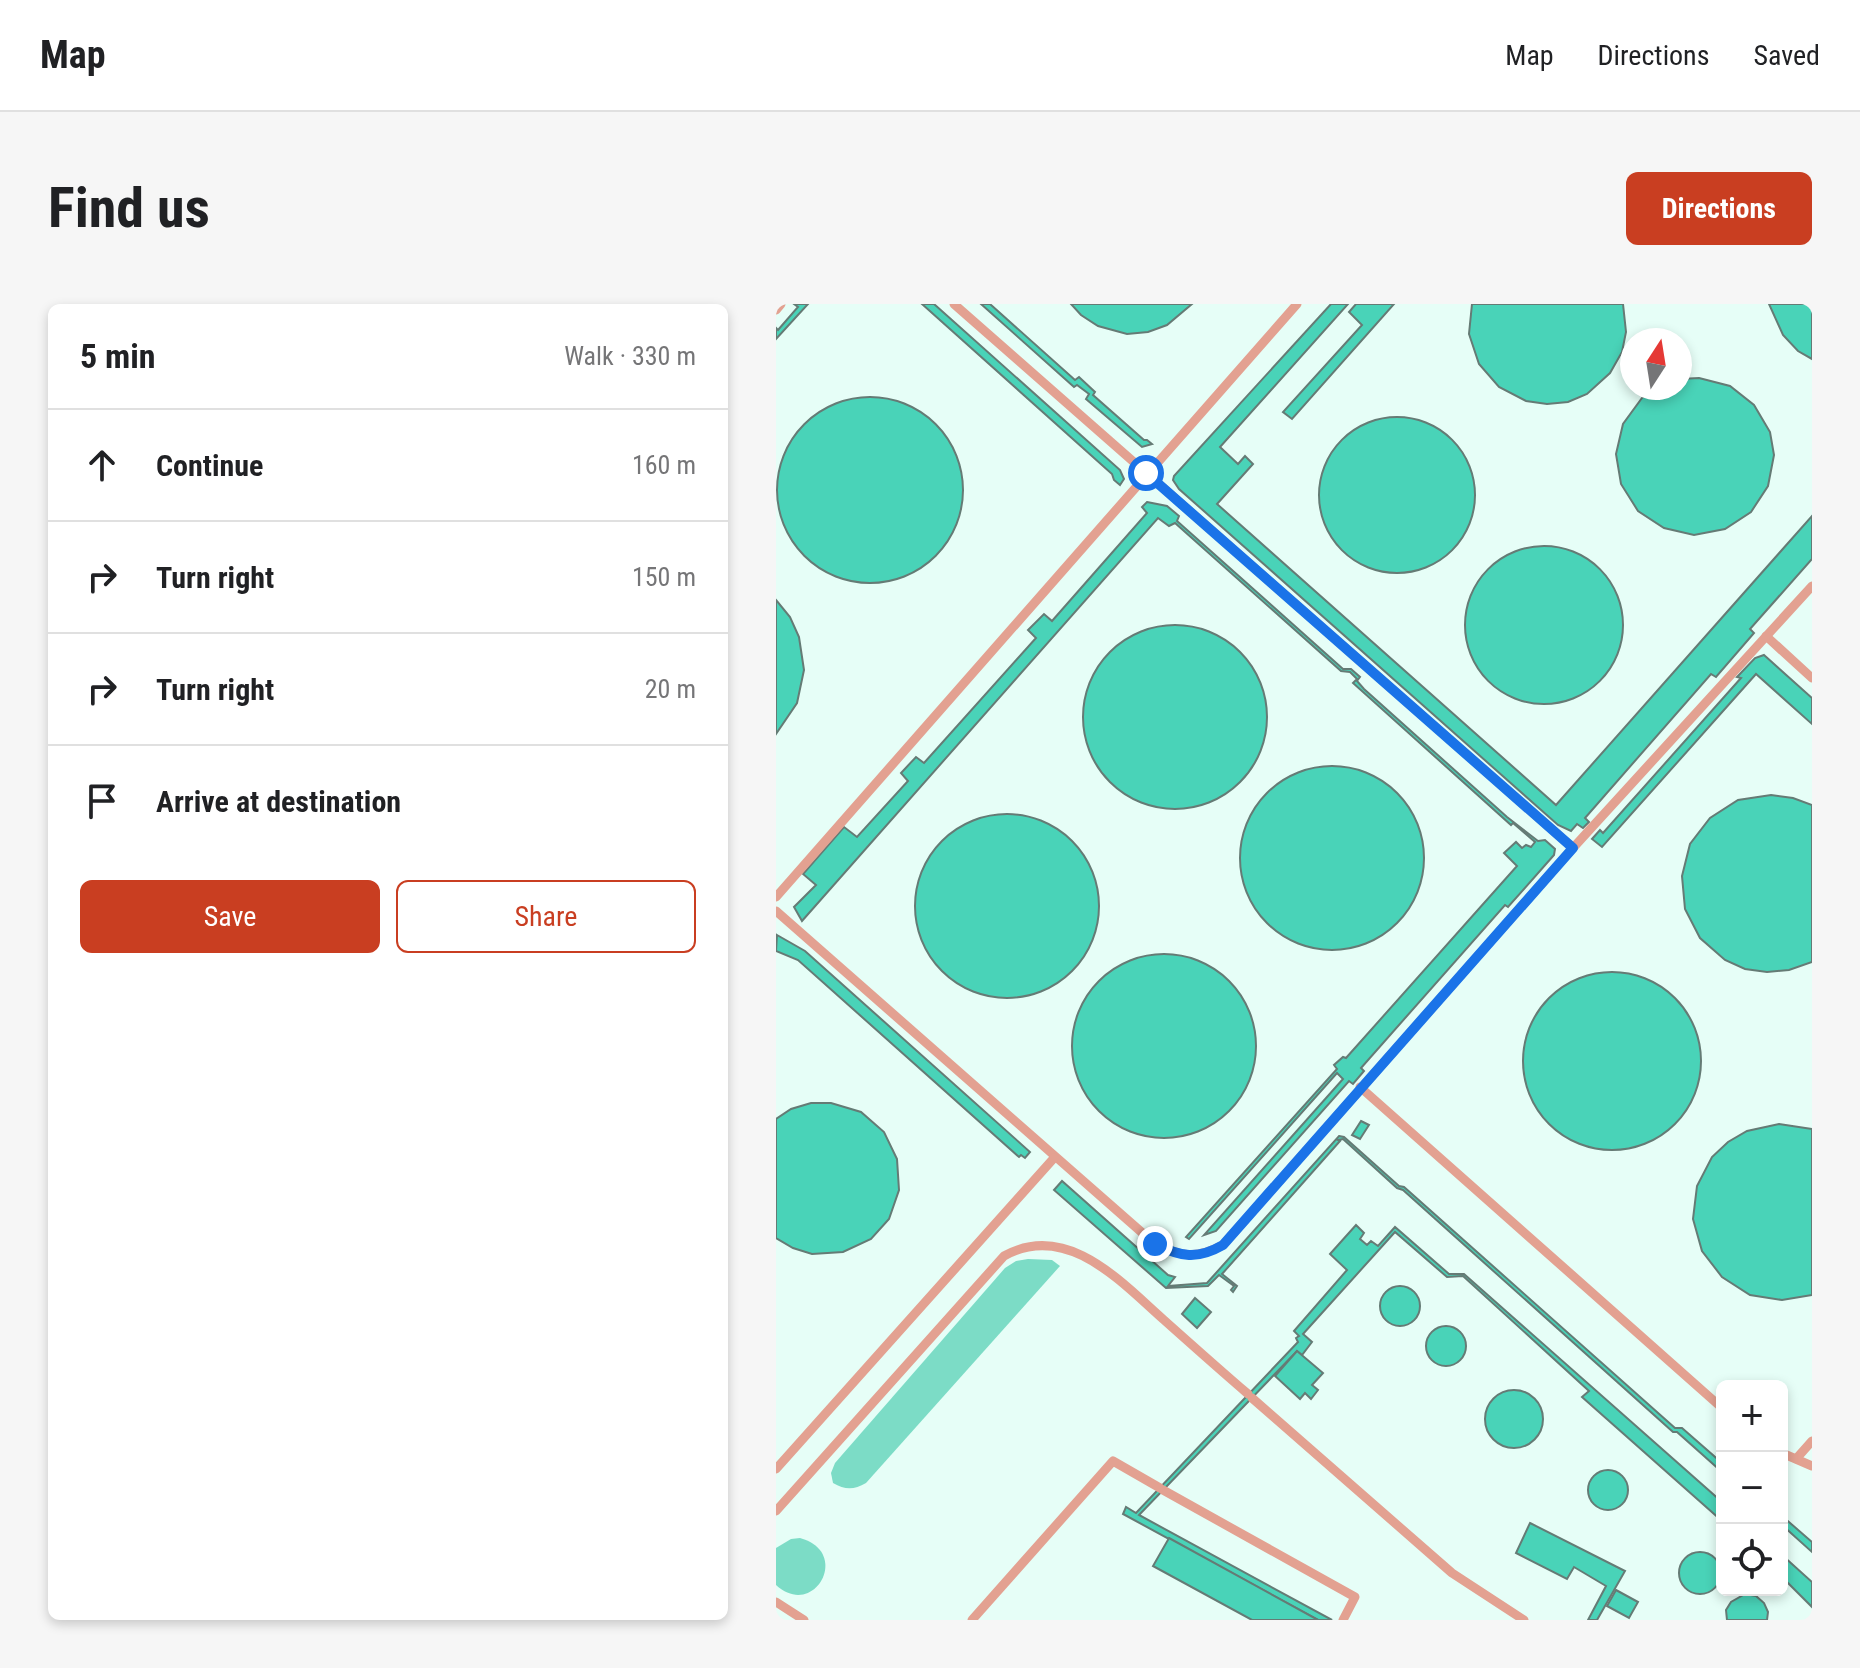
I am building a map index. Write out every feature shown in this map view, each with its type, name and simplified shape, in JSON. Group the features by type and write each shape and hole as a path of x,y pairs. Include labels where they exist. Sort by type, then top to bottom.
{"lane":[{"path":"776,310 781,304"},
{"path":"954,304 1573,848"},
{"path":"776,897 1297,304"},
{"path":"776,911 1155,1244 1190,1256 1206,1254 1223,1245 1573,848 1812,586"},
{"path":"1766,636 1812,678"},
{"path":"1360,1087 1716,1403"},
{"path":"776,1469 1054,1158"},
{"path":"776,1511 1004,1256 1021,1247 1038,1244 1059,1247 1101,1265 1452,1573 1524,1620"},
{"path":"1796,1459 1812,1441"},
{"path":"1788,1456 1812,1466"},
{"path":"972,1620 1113,1461 1355,1597 1343,1620"},
{"path":"776,1602 804,1620"}],"green space":[{"path":"1052,1260 1060,1266 866,1483 850,1488 833,1483 831,1473 835,1463 1005,1268 1016,1261"},
{"path":"800,1538 815,1545 824,1556 825,1568 822,1580 814,1589 803,1594 790,1594 776,1585 776,1548 791,1539"}],"building":[{"path":"794,304 808,304 776,339 776,328 778,330 798,307"},
{"path":"922,304 934,304 1120,470 1124,479 1120,485 1112,474"},
{"path":"981,304 990,304 1075,380 1079,377 1095,392 1093,395 1152,444 1142,447 1086,399 1089,394 1077,385 1074,387"},
{"path":"1071,304 1192,304 1167,325 1148,332 1127,334 1098,326"},
{"path":"1331,304 1348,304 1220,447 1238,464 1245,456 1253,464 1217,504 1556,805 1812,516 1812,559 1750,629 1754,633 1716,677 1711,674 1585,818 1589,822 1583,828 1577,824 1571,831 1558,825 1179,489 1173,480"},
{"path":"1356,304 1394,304 1292,419 1283,412 1362,325 1349,312"},
{"path":"1472,304 1623,304 1626,328 1620,328 1620,356 1610,373 1587,394 1568,402 1547,404 1526,401 1499,387 1479,364 1469,334"},
{"path":"1769,304 1812,304 1812,359 1798,351 1783,335"},
{"path":"1692,378 1730,386 1754,405 1770,432 1774,455 1768,486 1751,512 1725,529 1694,535 1664,528 1638,511 1621,484 1616,454 1623,424 1641,400 1692,400"},
{"path":"870,397 905,404 936,424 956,455 963,490 956,525 936,556 905,576 870,583 835,576 804,556 784,525 777,490 784,455 804,424 835,404"},
{"path":"1397,417 1427,423 1452,440 1469,465 1475,495 1469,525 1452,550 1427,567 1397,573 1367,567 1342,550 1325,525 1319,495 1325,465 1342,440 1367,423"},
{"path":"1147,502 1167,506 1179,516 1177,521 1343,669 1351,669 1360,677 1357,681 1364,689 1507,817 1538,841 1545,840 1555,849 1554,855 1508,907 1505,905 1361,1068 1364,1071 1353,1084 1349,1081 1216,1231 1204,1235 1343,1079 1337,1073 1189,1239 1186,1237 1337,1069 1334,1065 1346,1058 1517,866 1504,853 1516,842 1522,848 1526,845 1531,847 1535,842 1513,823 1511,825 1353,683 1357,679 1350,672 1341,671 1175,523 1169,526 1158,518 802,921 794,907 816,885 803,874 844,827 857,837 908,781 901,773 916,757 924,763 1036,638 1028,630 1044,614 1052,621 1147,513 1142,507"},
{"path":"1544,546 1574,552 1600,569 1617,595 1623,625 1617,655 1600,681 1574,698 1544,704 1514,698 1488,681 1471,655 1465,625 1471,595 1488,569 1514,552"},
{"path":"776,600 790,617 799,637 804,670 797,703 776,734"},
{"path":"1175,625 1210,632 1240,652 1260,682 1267,717 1260,752 1240,782 1210,802 1175,809 1140,802 1110,782 1090,752 1083,717 1090,682 1110,652 1140,632"},
{"path":"1764,655 1812,698 1812,724 1756,674 1602,847 1592,839 1600,830 1603,833 1741,678 1737,677 1755,658"},
{"path":"1332,766 1367,773 1397,793 1417,823 1424,858 1417,893 1397,923 1367,943 1332,950 1297,943 1267,923 1247,893 1240,858 1247,823 1267,793 1297,773"},
{"path":"1771,795 1812,805 1812,962 1789,970 1767,972 1745,969 1725,960 1700,938 1685,909 1682,876 1690,844 1710,818 1738,800"},
{"path":"1007,814 1042,821 1072,841 1092,871 1099,906 1092,941 1072,971 1042,991 1007,998 972,991 942,971 922,941 915,906 922,871 942,841 972,821"},
{"path":"777,935 805,951 1030,1152 1025,1158 1019,1157 798,960 776,951"},
{"path":"1164,954 1199,961 1229,981 1249,1011 1256,1046 1249,1081 1229,1111 1199,1131 1164,1138 1129,1131 1099,1111 1079,1081 1072,1046 1079,1011 1099,981 1129,961"},
{"path":"1612,972 1646,979 1675,998 1694,1027 1701,1061 1694,1095 1675,1124 1646,1143 1612,1150 1578,1143 1549,1124 1530,1095 1523,1061 1530,1027 1549,998 1578,979"},
{"path":"811,1103 831,1103 861,1112 884,1132 897,1159 899,1190 889,1219 871,1239 843,1252 812,1254 776,1238 776,1119 791,1109"},
{"path":"1361,1121 1369,1125 1360,1139 1352,1135"},
{"path":"1779,1124 1812,1129 1812,1295 1782,1300 1750,1295 1722,1277 1702,1251 1693,1219 1697,1186 1712,1157 1728,1142 1747,1131"},
{"path":"1339,1136 1344,1137 1675,1428 1682,1428 1716,1458 1716,1467 1343,1139 1338,1140 1222,1274 1237,1286 1233,1292 1234,1286 1219,1275 1208,1286 1166,1288 1054,1190 1062,1181 1168,1275 1175,1277 1168,1286 1207,1283"},
{"path":"1356,1225 1364,1233 1360,1239 1367,1245 1371,1241 1378,1246 1395,1227 1449,1274 1464,1274 1716,1497 1716,1516 1582,1397 1589,1391 1463,1276 1447,1277 1395,1232 1303,1334 1312,1342 1302,1355 1297,1351 1139,1515 1332,1620 1318,1620 1123,1514 1126,1507 1136,1513 1298,1342 1296,1338 1299,1336 1294,1331 1347,1270 1330,1254"},
{"path":"1400,1286 1414,1292 1420,1306 1414,1320 1400,1326 1386,1320 1380,1306 1386,1292"},
{"path":"1195,1298 1211,1312 1197,1328 1182,1314"},
{"path":"1446,1326 1460,1332 1466,1346 1460,1360 1446,1366 1432,1360 1426,1346 1432,1332"},
{"path":"1297,1351 1323,1373 1312,1385 1318,1390 1311,1399 1305,1393 1300,1399 1275,1376"},
{"path":"1514,1390 1535,1398 1543,1419 1535,1440 1514,1448 1493,1440 1485,1419 1493,1398"},
{"path":"1608,1470 1622,1476 1628,1490 1622,1504 1608,1510 1594,1504 1588,1490 1594,1476"},
{"path":"1788,1521 1812,1542 1812,1552 1788,1530"},
{"path":"1530,1523 1625,1571 1597,1620 1588,1620 1606,1586 1574,1567 1567,1579 1516,1553"},
{"path":"1169,1538 1318,1620 1252,1620 1153,1566"},
{"path":"1700,1552 1715,1558 1715,1588 1700,1594 1685,1588 1679,1573 1685,1558"},
{"path":"1788,1560 1812,1582 1812,1607 1788,1583"},
{"path":"1616,1590 1638,1602 1629,1618 1607,1606"},
{"path":"1742,1596 1756,1596 1764,1603 1767,1620 1727,1620 1726,1610 1731,1602"}],"route":[{"path":"1146,473 1573,848 1223,1245 1206,1254 1190,1256 1155,1244"}]}
